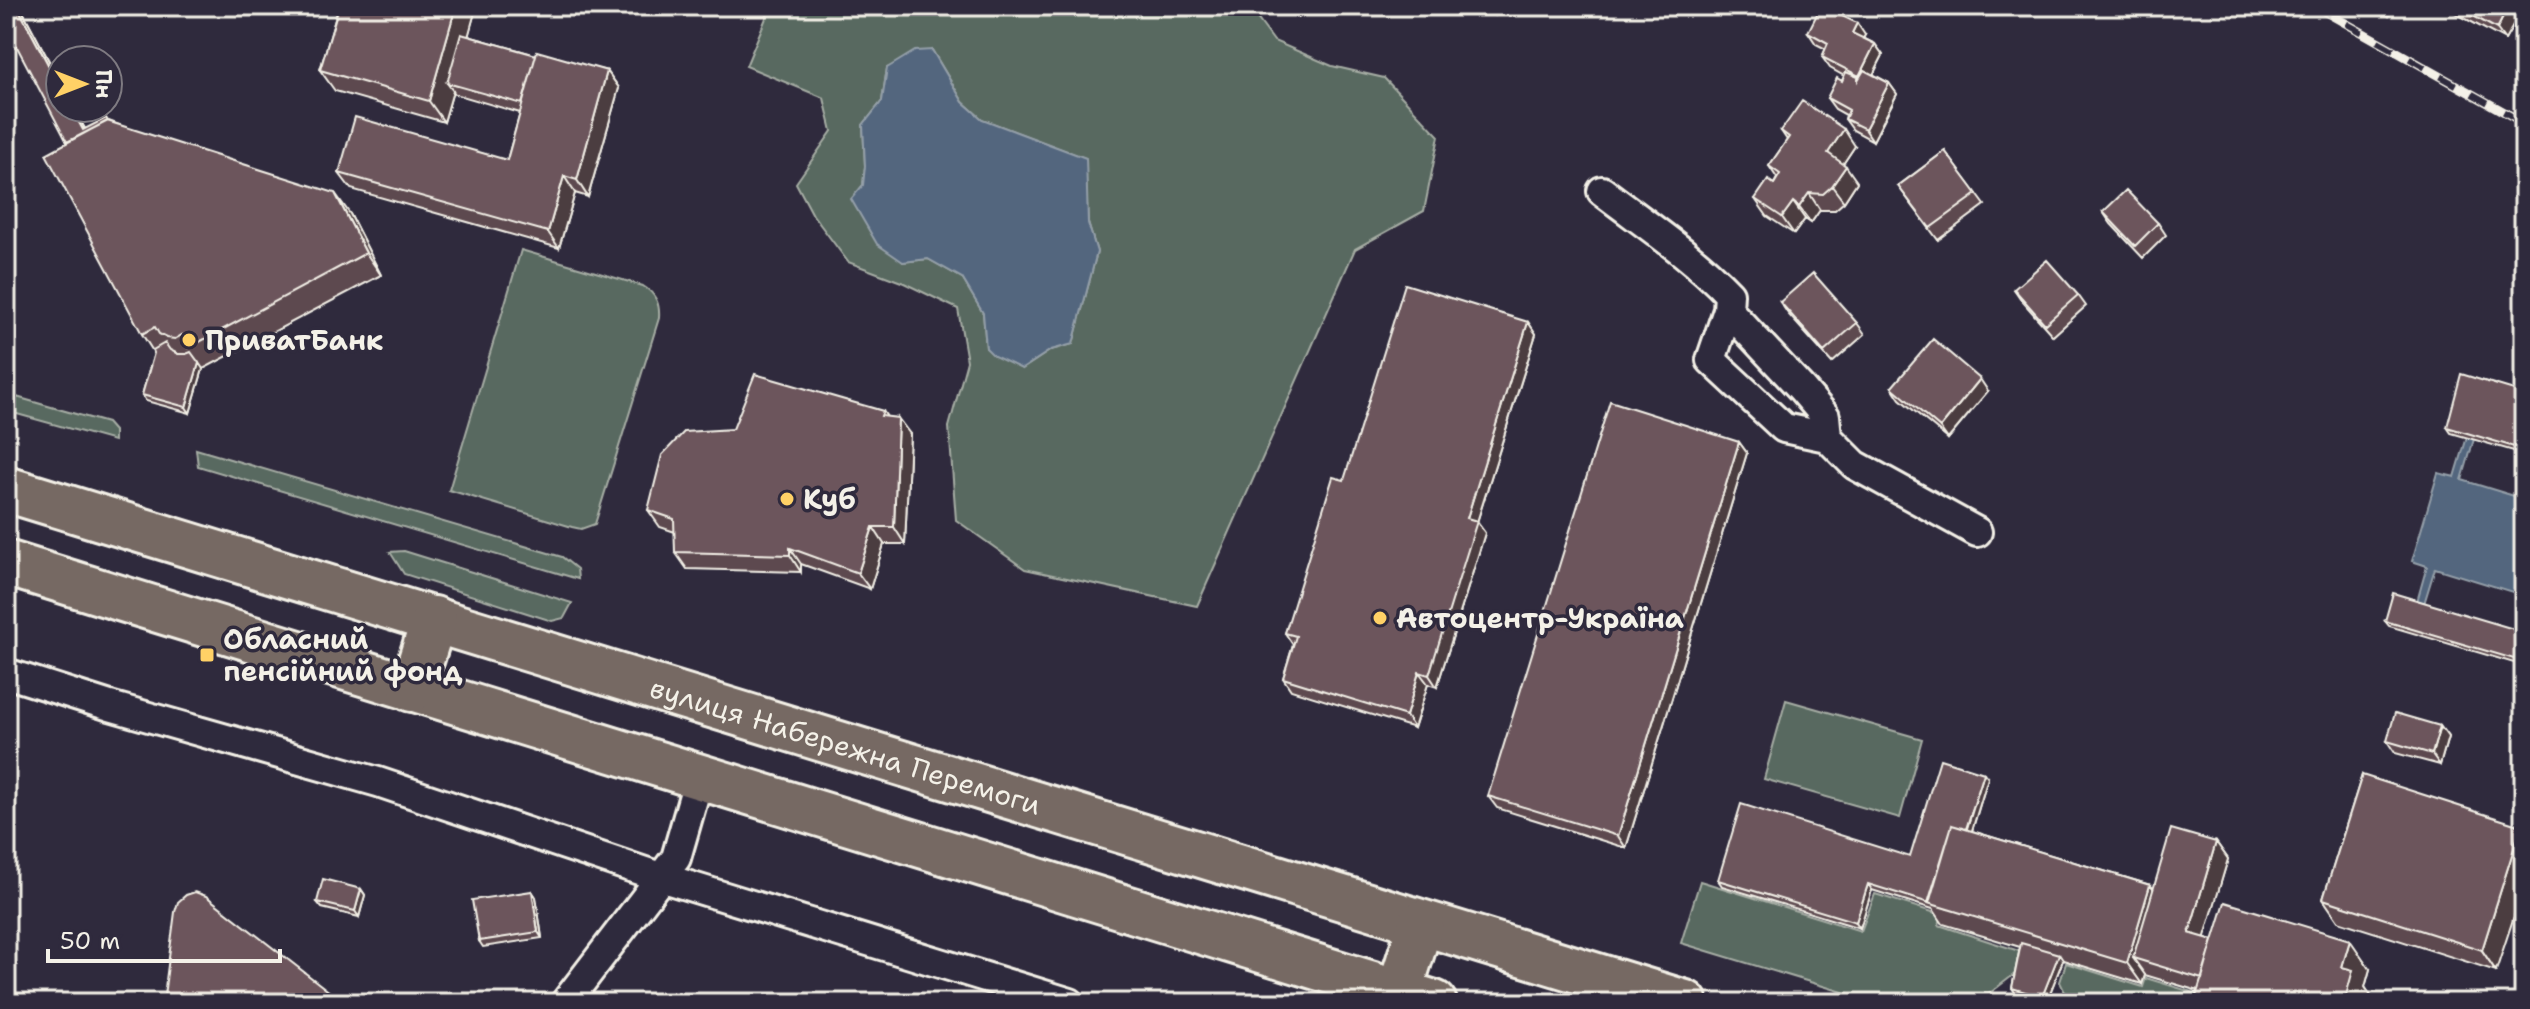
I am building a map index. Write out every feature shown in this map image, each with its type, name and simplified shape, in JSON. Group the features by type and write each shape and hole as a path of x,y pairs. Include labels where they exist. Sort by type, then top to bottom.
{"main road":[{"name":"вулиця Набережна Перемоги","path":"6,489 1685,1003"},
{"path":"6,563 1416,997 1421,923"},
{"path":"412,689 434,619"}],"street":[{"path":"1602,191 1714,278 1729,302 1825,416 1827,437"},
{"path":"1729,302 1711,360 1784,428 1827,437 1855,465 1977,532"},
{"path":"6,673 378,782 660,877 1070,1003"},
{"path":"565,1003 676,858 699,778"}],"green space":[{"path":"771,6 1248,6 1274,41 1332,66 1384,78 1439,136 1424,211 1355,249 1197,606 1025,569 956,520 949,427 967,361 958,309 904,283 848,262 813,215 796,183 832,131 824,98 746,66","holes":["932,50 963,102 982,119 1085,158 1088,223 1097,252 1073,344 1051,350 1022,369 986,348 983,313 962,278 928,259 903,262 852,199 863,185 863,125 882,101 887,68"]},
{"path":"521,250 643,286 654,296 659,308 659,318 595,524 581,529 449,490"},
{"path":"6,394 107,423 114,431 114,441 6,411"},
{"path":"196,449 562,557 577,569 578,579 198,466"},
{"path":"404,551 572,603 564,618 552,621 404,574 390,552"},
{"path":"1786,700 1922,739 1900,818 1764,779"},
{"path":"1700,881 1861,931 1875,894 1942,915 1939,925 2022,952 2016,973 1977,1003 1879,1003 1681,943"},
{"path":"2066,963 2143,987 2146,978 2221,1001 2070,1003 2060,982"}],"water":[{"path":"932,50 963,102 982,119 1086,158 1088,223 1097,252 1073,344 1051,350 1022,369 994,356 986,348 983,313 962,278 928,259 903,262 877,244 851,199 863,185 863,125 882,101 887,68 915,51"},
{"path":"2467,437 2474,439 2462,480 2524,499 2522,595 2435,568 2423,607 2416,605 2427,566 2412,561 2438,473 2455,477"}],"building":[{"path":"6,6 17,6 44,57 44,98 6,26"},
{"path":"339,6 456,6 429,101 320,70"},
{"path":"1821,6 1857,23 1852,33 1875,44 1859,76 1822,57 1828,43 1808,32"},
{"path":"2455,6 2506,6 2508,7 2497,29"},
{"path":"461,34 536,55 522,104 447,83"},
{"path":"537,51 607,71 577,180 564,176 548,232 339,173 355,117 507,160"},
{"path":"1864,70 1889,83 1865,129 1845,119 1849,110 1827,98 1837,78 1842,81 1846,72 1858,77 1858,80"},
{"path":"1802,101 1844,129 1828,153 1846,166 1823,194 1809,193 1799,207 1793,202 1782,217 1755,199 1768,180 1774,184 1780,174 1769,166 1789,137 1781,131"},
{"path":"58,124 80,124 83,130 102,124 67,142"},
{"path":"101,124 116,124 335,193 366,253 188,348 182,335 175,339 167,338 159,334 155,327 142,334 46,154"},
{"path":"1945,151 1977,194 1930,228 1898,186"},
{"path":"2126,190 2158,223 2135,246 2103,212"},
{"path":"2047,260 2078,295 2045,324 2014,289"},
{"path":"1813,273 1857,323 1824,352 1780,302"},
{"path":"1405,284 1528,322 1467,518 1477,521 1429,675 1419,672 1406,716 1283,678 1296,636 1285,633 1333,477 1344,480"},
{"path":"1933,339 1980,379 1940,428 1892,387"},
{"path":"165,343 178,354 191,352 199,363 186,407 142,395 153,350"},
{"name":"Куб","path":"755,374 883,411 881,416 898,418 894,527 873,527 858,573 790,548 790,555 675,552 674,519 648,510 662,455 684,432 733,429"},
{"path":"2461,374 2524,393 2524,450 2447,427"},
{"path":"1610,401 1739,442 1618,836 1488,796"},
{"path":"2393,593 2524,632 2524,662 2385,621"},
{"path":"2395,713 2440,726 2432,754 2387,741"},
{"path":"1940,759 1984,773 1966,829 1952,825 1929,903 1868,884 1856,922 1718,880 1741,804 1910,857"},
{"path":"2362,775 2521,826 2482,950 2323,899"},
{"path":"1952,825 2150,885 2127,963 1928,903"},
{"path":"2171,829 2216,842 2189,933 2213,940 2202,979 2133,958"},
{"path":"323,879 361,889 355,911 317,902"},
{"path":"532,891 538,932 479,941 472,900"},
{"path":"195,892 206,896 344,1003 163,1003 175,912 178,902"},
{"path":"2225,902 2350,940 2342,967 2353,970 2344,1003 2194,1003"},
{"path":"2021,943 2059,954 2042,997 2012,988"}],"railway":[{"path":"2315,6 2524,123"}],"place":[{"name":"ПриватБанк","path":"189,340"},
{"name":"Куб","path":"787,499"},
{"name":"Автоцентр-Україна","path":"1380,618"},
{"name":"Обласний пенсійний фонд","path":"207,655"}]}
